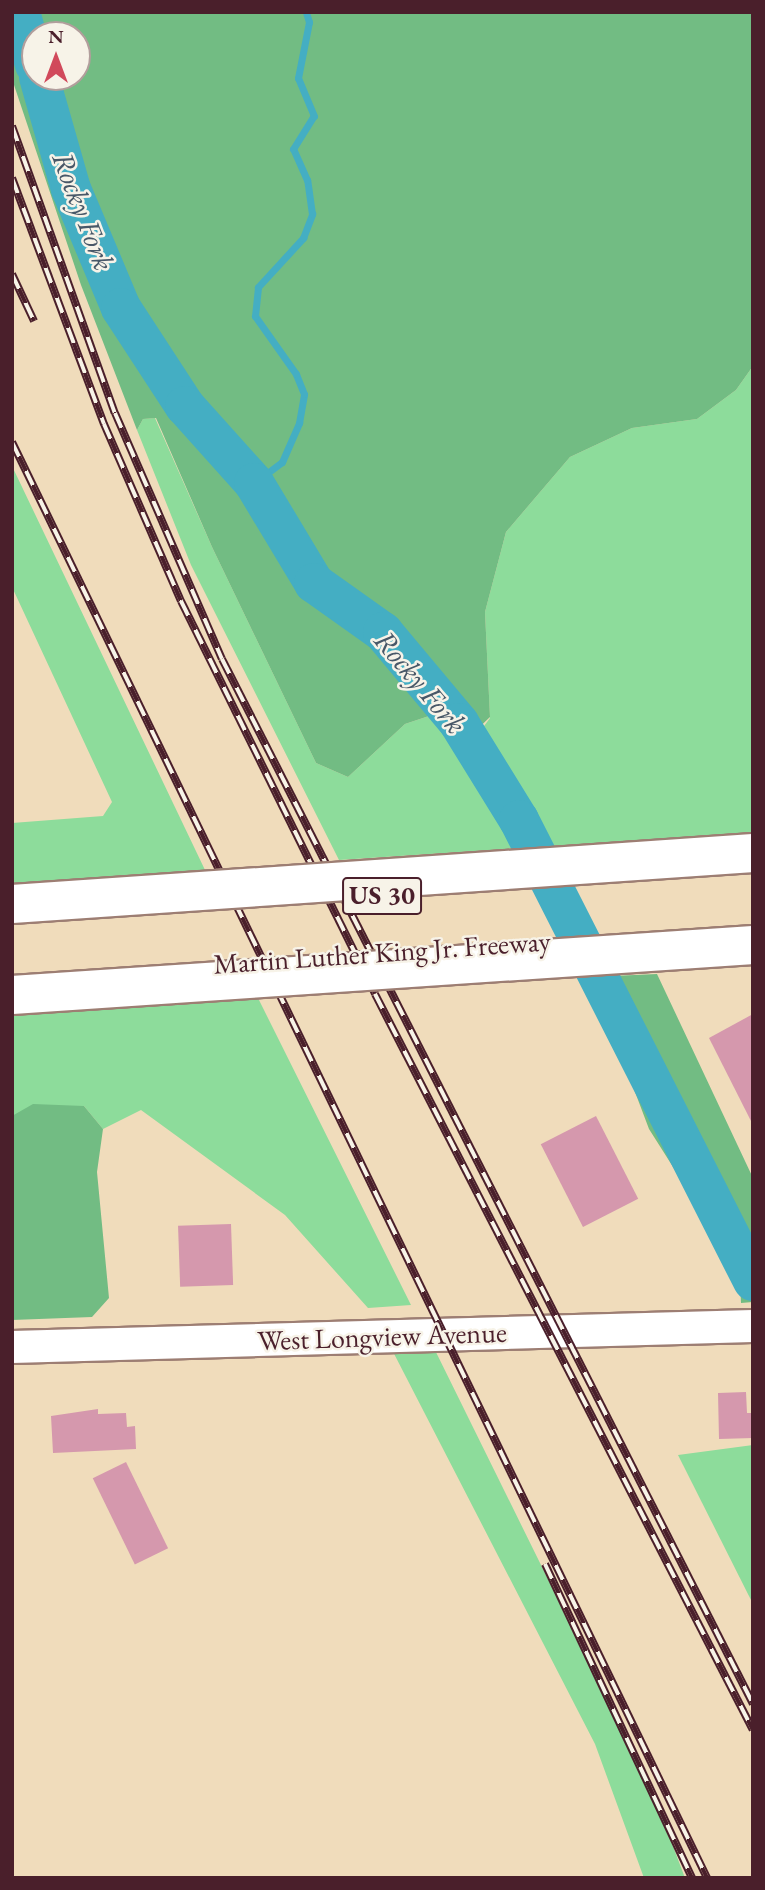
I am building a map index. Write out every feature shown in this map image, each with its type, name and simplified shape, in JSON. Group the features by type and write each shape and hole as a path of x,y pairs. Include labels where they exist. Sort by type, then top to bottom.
{"highway":[{"path":"12,904 753,853"},
{"name":"Martin Luther King Jr. Freeway","path":"12,921 753,871"},
{"name":"Martin Luther King Jr. Freeway","path":"12,976 753,927"},
{"path":"12,995 753,945"}],"street":[{"name":"West Longview Avenue","path":"12,1347 753,1326"}],"green space":[{"path":"12,12 753,12 753,366 736,390 697,419 632,428 570,457 506,532 485,612 490,717 465,741 445,716 435,714 405,724 348,777 316,763 212,547 156,418 143,419 137,430 81,285 12,79"},
{"path":"753,366 753,833 339,860 191,565 137,430 143,419 155,418 212,547 316,763 348,777 405,724 435,714 481,730 490,718 485,612 506,532 570,457 632,428 697,419 736,390"},
{"path":"12,466 205,870 12,884 12,823 103,816 112,802 12,587"},
{"path":"657,974 753,1178 753,1302 741,1303 740,1281 725,1249 649,1129 612,1031 605,1001 612,976"},
{"path":"258,998 411,1305 368,1308 285,1215 141,1110 103,1129 84,1106 12,1116 12,1012"},
{"path":"33,1104 84,1106 103,1129 97,1172 109,1298 92,1317 12,1320 12,1116"},
{"path":"430,1340 651,1788 685,1878 644,1878 595,1744 389,1344"},
{"path":"753,1445 753,1604 678,1455"}],"building":[{"path":"753,1014 753,1125 709,1038"},
{"path":"596,1116 638,1199 583,1227 541,1144"},
{"path":"231,1224 233,1285 180,1287 178,1226"},
{"path":"746,1392 747,1413 753,1413 753,1438 719,1439 718,1393"},
{"path":"98,1409 98,1414 126,1413 127,1427 135,1426 136,1449 53,1453 51,1416"},
{"path":"126,1462 168,1548 135,1565 93,1478"}],"waterway":[{"name":"Rocky Fork","path":"20,12 23,21"},
{"path":"254,483 282,462 299,423 304,394 296,374 255,316 258,287 303,238 312,214 307,180 293,149 314,116 298,78 309,22 306,12"},
{"name":"Rocky Fork","path":"43,91 71,189 121,308 185,406 254,483 314,583 383,632 459,723 519,820 753,1281"}],"railway":[{"path":"12,126 115,413 222,659 753,1704"},
{"path":"12,178 104,424 181,601 375,994 753,1730"},
{"path":"12,274 34,321"},
{"path":"12,442 707,1878"},
{"path":"545,1564 692,1878"}]}
